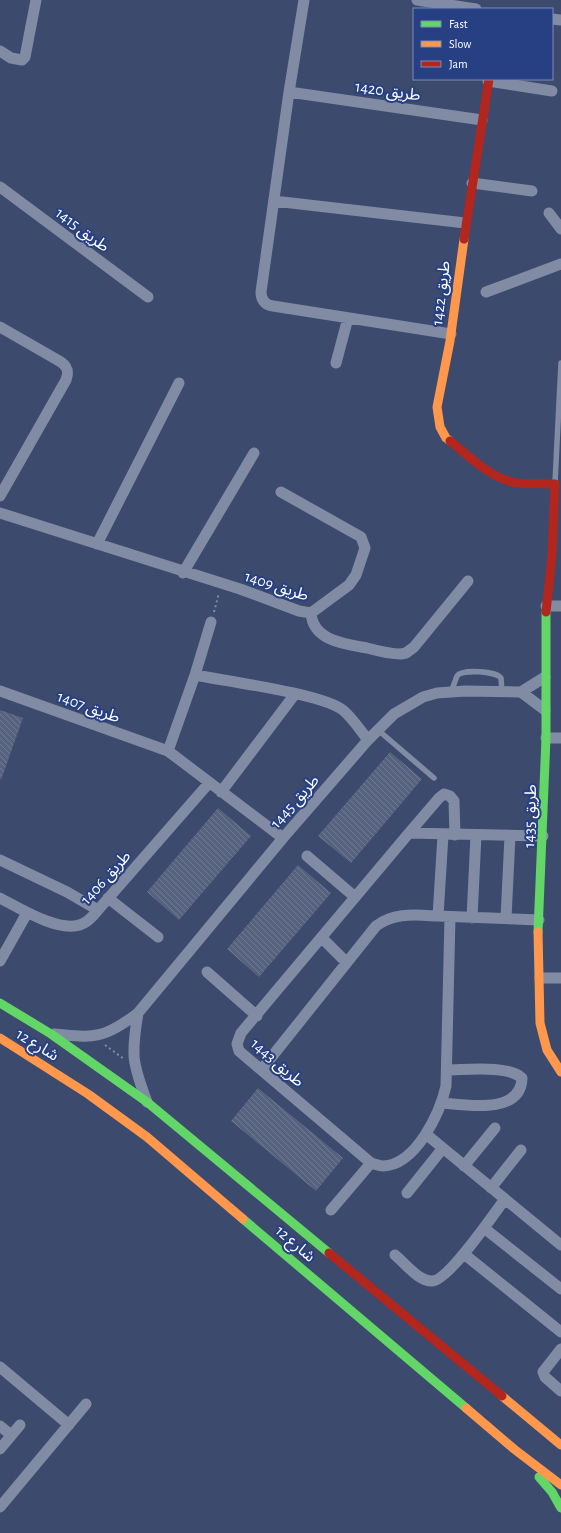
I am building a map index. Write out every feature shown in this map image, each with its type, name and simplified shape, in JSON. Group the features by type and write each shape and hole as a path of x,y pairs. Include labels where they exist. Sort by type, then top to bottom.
{"street":[{"path":"0,50 17,60 22,60 25,57 36,0"},
{"path":"304,0 289,92 261,292 262,300 269,305 451,334"},
{"path":"417,0 469,8"},
{"path":"488,80 552,91"},
{"name":"طريق 1422","path":"488,80 465,223 451,334 437,407 441,431 446,438 491,473 514,482 555,484"},
{"name":"طريق 1420","path":"289,92 482,120"},
{"path":"472,183 532,191"},
{"name":"طريق 1415","path":"0,187 148,297"},
{"path":"274,201 465,223"},
{"path":"549,213 561,228"},
{"path":"486,292 561,264"},
{"path":"336,363 348,318"},
{"path":"0,327 61,362 67,368 68,372 66,380 0,496"},
{"path":"97,544 179,383"},
{"path":"183,573 254,453"},
{"name":"طريق 1435","path":"555,484 552,556 546,606 544,677 546,738 539,920 540,1022 547,1050 561,1072"},
{"name":"طريق 1409","path":"0,513 183,573 222,584 299,611 311,613 349,585 361,564 365,548 361,537 281,492"},
{"path":"311,613 311,619 316,630 330,640 401,654 406,653 414,647 468,581"},
{"path":"546,606 561,606"},
{"path":"168,751 195,675 211,622"},
{"path":"195,675 321,700 344,711 368,740"},
{"path":"544,677 521,692 545,710"},
{"name":"طريق 1407","path":"0,692 168,751 283,838"},
{"name":"طريق 1445","path":"51,1034 94,1037 117,1029 138,1013 283,838 368,740 394,714 423,697 437,693 521,692"},
{"path":"221,792 295,694"},
{"path":"546,738 561,738"},
{"name":"طريق 1406","path":"0,898 27,913 63,926 82,925 98,910 209,783"},
{"name":"طريق 1443","path":"371,1163 239,1051 237,1044 241,1033 257,1016 408,833 444,794 450,796 454,801 455,835"},
{"path":"408,833 443,835 543,836"},
{"path":"438,916 443,835"},
{"path":"472,918 476,835"},
{"path":"506,918 510,836"},
{"path":"307,856 355,897"},
{"path":"0,860 66,892 98,910"},
{"path":"108,898 158,937"},
{"path":"0,961 27,913"},
{"path":"262,1069 346,962 376,926 385,919 399,916 438,916 539,920"},
{"path":"331,1210 371,1163 382,1166 392,1164 404,1158 427,1135 442,1103 446,1086 447,1070 450,917"},
{"path":"322,938 346,962"},
{"path":"207,972 257,1016"},
{"path":"540,978 561,978"},
{"name":"شارع 12","path":"0,1003 51,1034 147,1102 561,1445"},
{"name":"طريق 1445","path":"138,1013 132,1044 134,1068 147,1102"},
{"name":"شارع 12","path":"0,1038 88,1094 147,1136 514,1449 561,1485"},
{"path":"442,1103 495,1106 510,1098 520,1089 522,1084 522,1078 517,1073 503,1071 447,1070"},
{"path":"464,1166 495,1128"},
{"path":"427,1135 560,1244"},
{"path":"407,1193 442,1148"},
{"path":"491,1188 521,1150"},
{"path":"395,1255 421,1278 432,1281 439,1280 464,1254 505,1199"},
{"path":"484,1228 561,1289"},
{"path":"464,1254 561,1332"},
{"path":"561,1349 543,1372 545,1377 561,1391"},
{"path":"0,1367 69,1424"},
{"path":"0,1507 86,1404"},
{"path":"0,1449 20,1425"},
{"path":"0,1426 11,1435"},
{"path":"514,1449 552,1492 561,1508"}],"lane":[{"path":"555,484 561,364"},
{"path":"450,692 456,676 464,672 497,674 501,678 502,692"},
{"path":"378,730 434,778"}],"path":[{"path":"211,622 222,584"},
{"path":"94,1037 134,1068"}],"building":[{"path":"0,710 23,718 1,780 0,779"},
{"path":"390,752 422,779 351,863 318,836"},
{"path":"218,808 251,836 179,920 147,892"},
{"path":"298,865 331,893 259,977 227,949"},
{"path":"258,1088 343,1158 316,1191 231,1121"}],"traffic: fast":[{"path":"538,932 546,738 546,612"},
{"path":"0,1003 51,1034 147,1102 329,1253"},
{"path":"243,1219 466,1408"},
{"path":"539,1477 552,1492 561,1508"}],"traffic: slow":[{"path":"450,441 446,438 440,427 437,407 450,341 464,239"},
{"path":"538,932 540,1023 547,1050 561,1072"},
{"path":"0,1038 88,1094 147,1137 243,1219"},
{"path":"502,1396 561,1445"},
{"path":"466,1408 514,1449 561,1485"}],"traffic: jam":[{"path":"464,239 489,80"},
{"path":"450,441 479,465 503,479 522,483 555,484 552,556 546,612"},
{"path":"329,1253 502,1396"}]}
